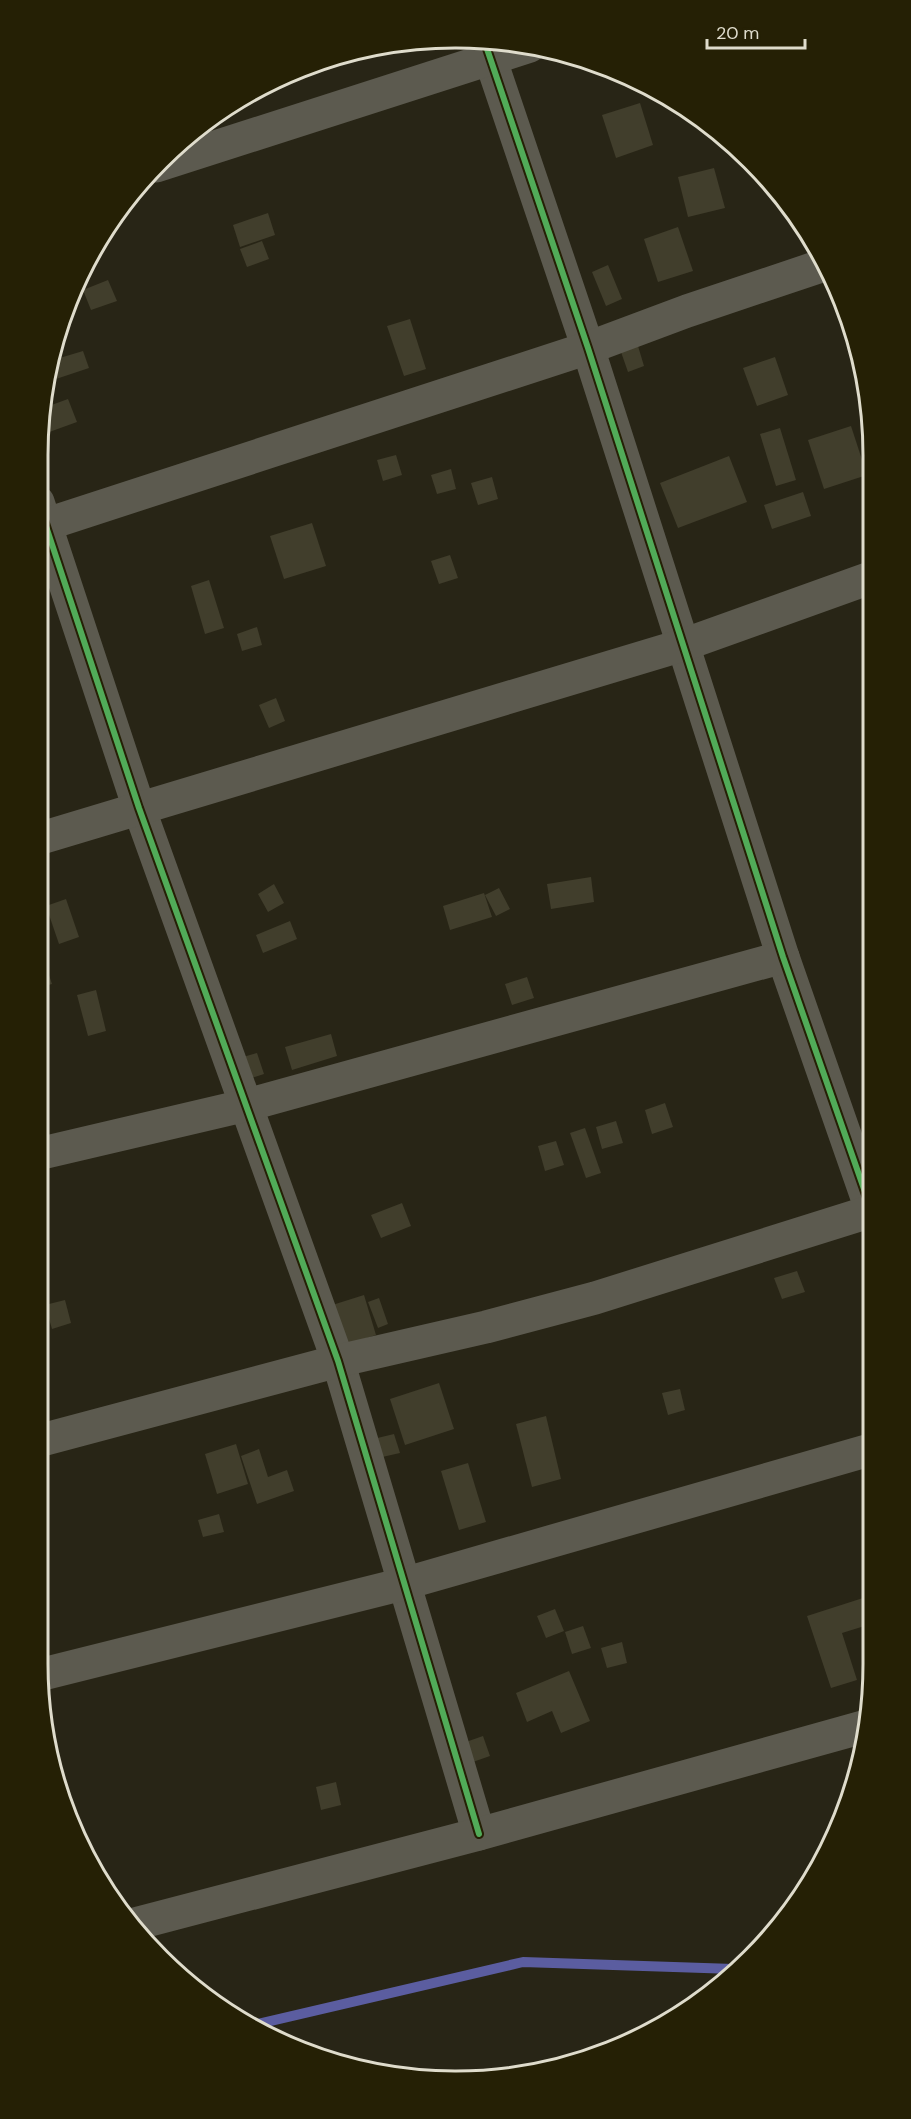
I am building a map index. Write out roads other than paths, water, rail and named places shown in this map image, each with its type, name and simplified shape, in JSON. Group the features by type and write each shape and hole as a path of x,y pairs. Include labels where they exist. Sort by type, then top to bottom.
{"street":[{"path":"176,159 487,50 588,348 783,957 863,1185"},
{"path":"48,516 588,348 687,311 817,267"},
{"path":"48,541 139,808 338,1361 479,1833"},
{"path":"48,836 683,645 863,581"},
{"path":"48,1152 247,1105 783,957"},
{"path":"48,1438 338,1361 486,1327 595,1298 863,1214"},
{"path":"48,1674 403,1584 863,1452"},
{"path":"141,1922 479,1833 858,1728"}],"waterway":[{"path":"264,2023 523,1962 725,1969"}]}
